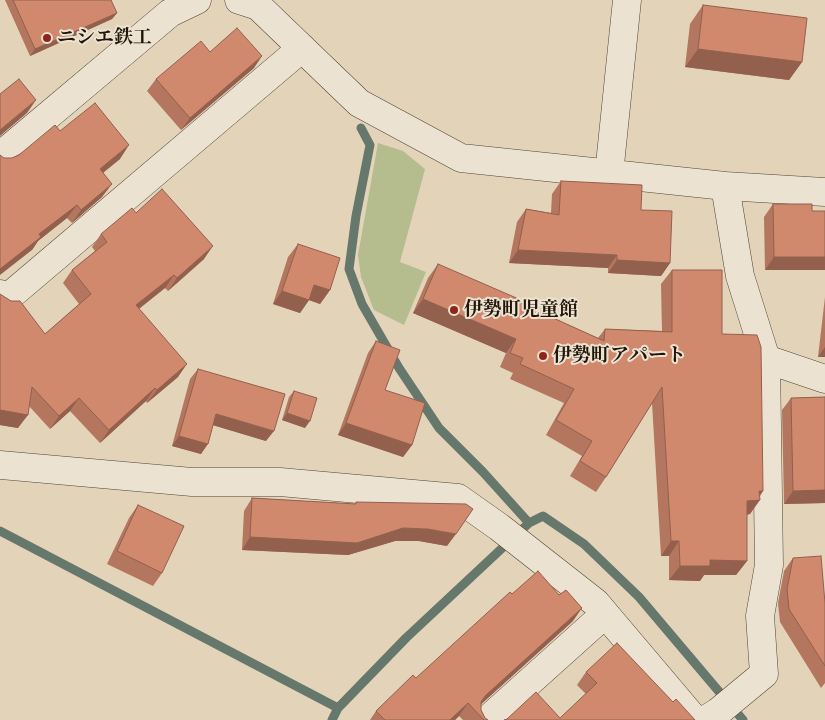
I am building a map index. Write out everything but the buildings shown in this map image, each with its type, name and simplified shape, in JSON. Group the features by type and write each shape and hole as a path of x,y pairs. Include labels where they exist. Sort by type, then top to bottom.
{"street":[{"path":"0,156 170,13 197,0"},
{"path":"239,0 258,6 359,103 461,158 725,186 825,192"},
{"path":"609,174 627,0"},
{"path":"0,294 6,299 302,48"},
{"path":"0,465 192,482 280,482 458,498 499,527 596,602 605,614 706,717 764,674 760,616 769,565 766,359 740,276 725,186"},
{"path":"766,359 825,379"},
{"path":"487,720 605,614"}],"green space":[{"path":"378,143 403,151 425,169 400,262 426,272 404,325 374,310 361,277 358,255"}],"waterway":[{"path":"361,128 370,145 356,216 349,269 362,304 399,368 439,428 483,472 529,523"},
{"path":"332,720 338,708 406,638 529,523 543,516 584,544 639,597 743,720"},
{"path":"0,531 338,708"}],"place":[{"name":"ニシエ鉄工","path":"47,38"},
{"name":"伊勢町児童館","path":"454,310"},
{"name":"伊勢町アパート","path":"543,356"}]}
